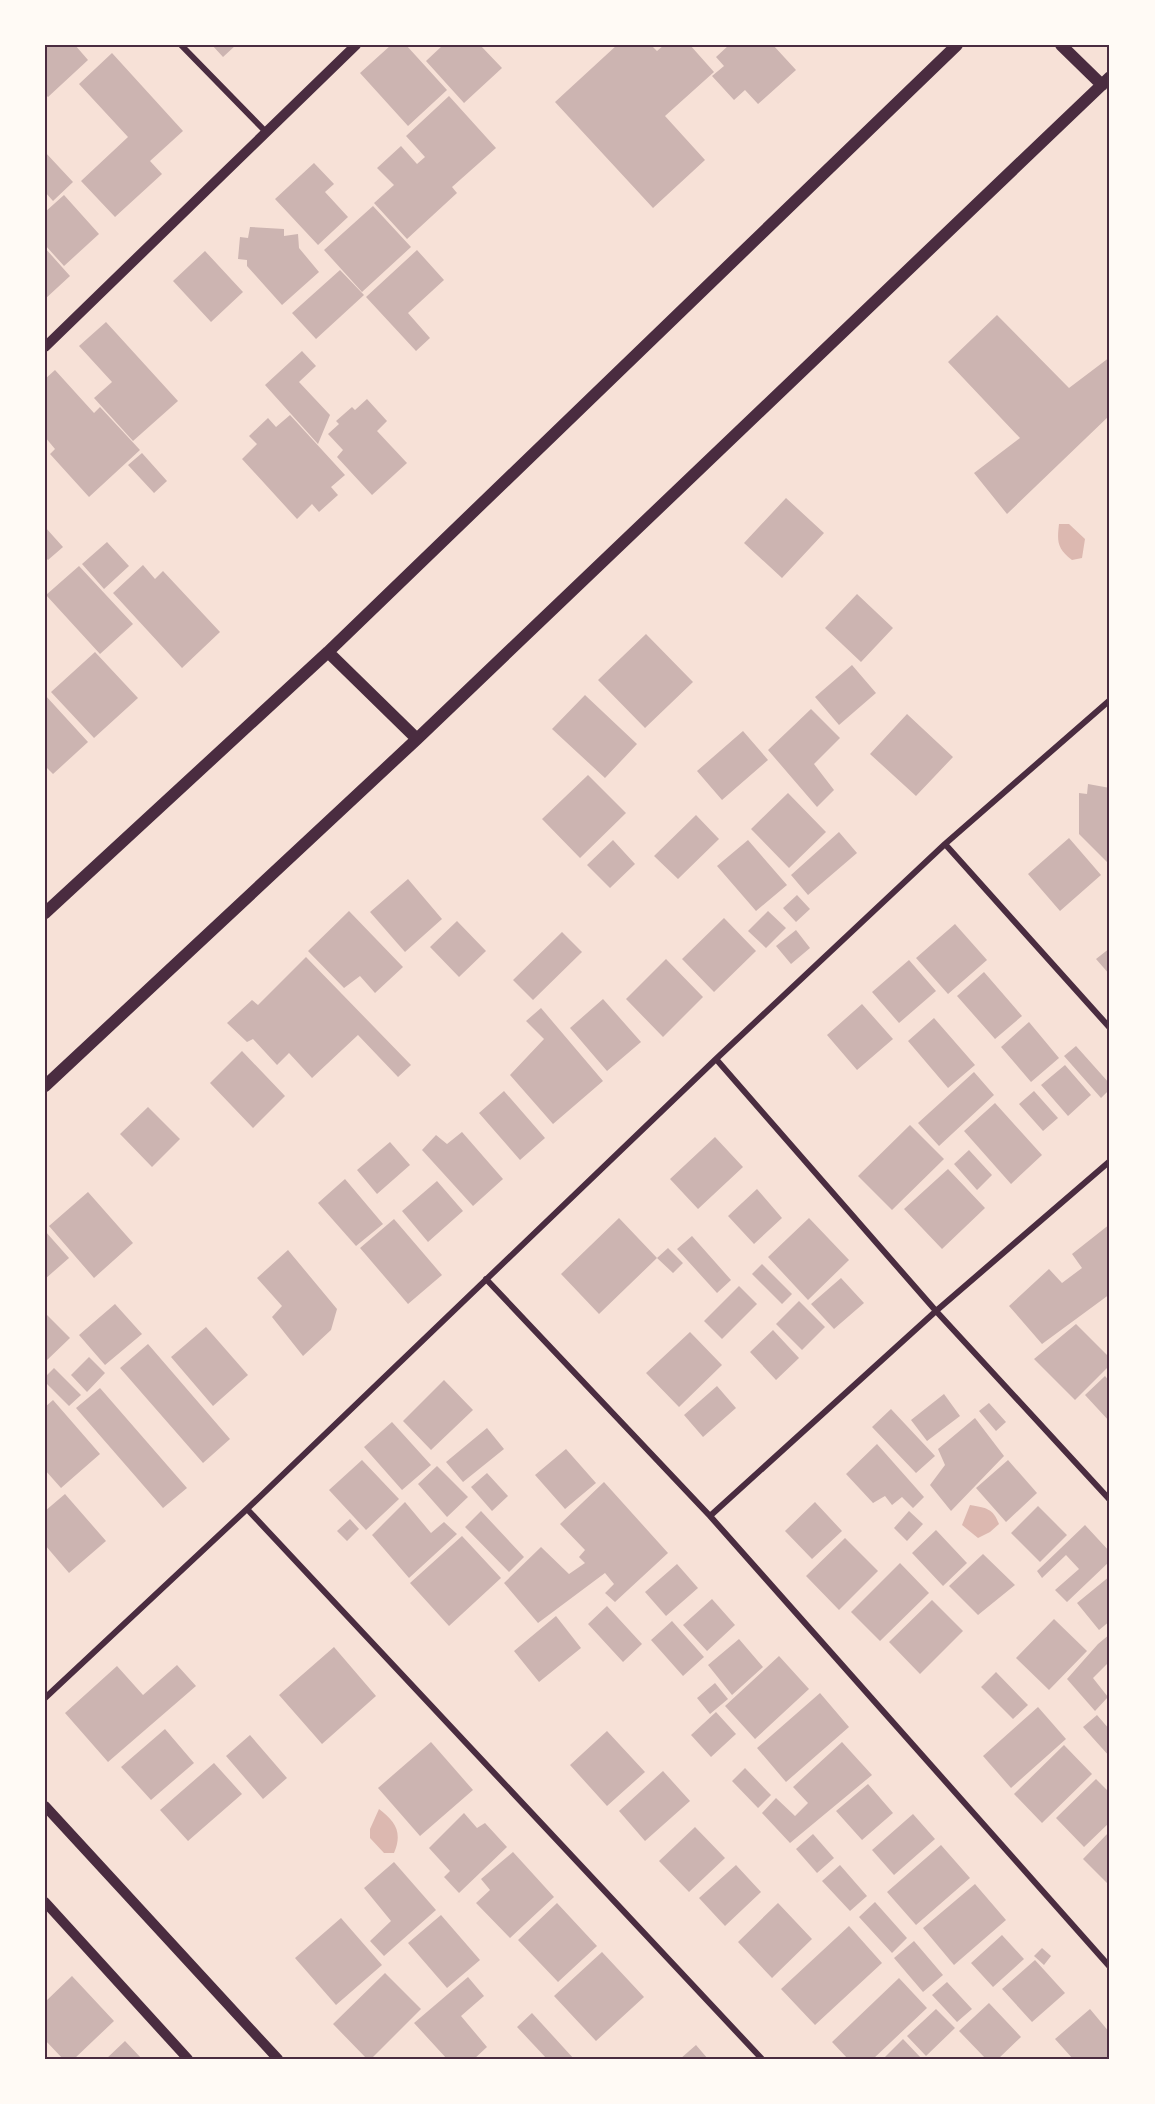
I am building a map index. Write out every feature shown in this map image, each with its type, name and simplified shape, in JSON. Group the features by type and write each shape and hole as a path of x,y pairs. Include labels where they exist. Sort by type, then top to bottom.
{"main road":[{"path":"45,913 328,652 957,45"},
{"path":"45,1086 417,740 1106,81 1061,45"},
{"path":"328,652 417,740"}],"street":[{"path":"181,45 266,132"},
{"path":"45,347 356,45"},
{"path":"45,1698 247,1509 716,1059 945,844 1110,700"},
{"path":"945,844 1110,1028"},
{"path":"716,1059 936,1311 1110,1500"},
{"path":"710,1516 936,1311 1110,1161"},
{"path":"486,1279 710,1516 1110,1967"},
{"path":"247,1509 762,2059"},
{"path":"45,1806 278,2059"},
{"path":"45,1902 188,2059"}],"shaded area":[{"path":"1059,524 1069,524 1085,539 1082,558 1072,560 1063,552 1058,540"},
{"path":"970,1505 988,1510 999,1524 978,1538 962,1525"},
{"path":"379,1809 396,1828 398,1839 394,1853 384,1853 370,1838 370,1829"}],"building":[{"path":"45,45 75,45 88,60 48,97 45,94"},
{"path":"212,45 236,45 223,57"},
{"path":"391,45 406,45 447,90 408,126 360,73"},
{"path":"443,45 480,45 502,68 464,103 426,61"},
{"path":"617,45 651,45 657,51 664,45 690,45 714,72 665,116 705,160 653,208 555,102"},
{"path":"729,45 773,45 796,70 758,104 745,90 734,100 712,76 724,66 716,57"},
{"path":"112,53 183,131 150,161 162,174 115,217 81,181 128,137 79,84"},
{"path":"449,96 496,148 452,187 457,193 407,239 374,203 394,185 377,168 401,146 417,164 425,157 406,136"},
{"path":"45,152 73,182 53,201 45,192"},
{"path":"314,163 334,184 325,192 348,217 318,245 275,199"},
{"path":"64,195 99,234 64,266 45,245 45,212"},
{"path":"373,206 411,247 362,292 324,250"},
{"path":"250,227 284,229 284,236 298,234 299,248 319,272 282,305 247,266 247,260 238,259 240,237 248,238"},
{"path":"45,248 70,276 45,299"},
{"path":"417,250 444,280 408,313 430,338 416,351 366,297"},
{"path":"205,251 243,292 211,322 173,281"},
{"path":"340,270 364,295 316,339 292,313"},
{"path":"997,315 1069,388 1110,357 1110,415 1007,514 974,473 1020,438 948,362"},
{"path":"106,322 178,401 133,441 94,398 112,382 79,346"},
{"path":"302,351 316,366 299,382 330,415 318,444 265,385"},
{"path":"55,370 94,413 100,407 140,450 89,497 50,454 55,449 45,437 45,379"},
{"path":"367,399 387,421 377,431 407,463 372,495 337,457 343,450 328,434 339,424 336,421 352,407 355,410"},
{"path":"290,415 345,475 331,487 338,495 319,512 312,504 297,519 242,459 257,444 249,436 268,418 276,427"},
{"path":"142,453 167,481 154,493 128,465"},
{"path":"786,498 824,533 782,578 744,543"},
{"path":"45,527 63,547 48,560 45,557"},
{"path":"107,542 129,566 104,589 82,564"},
{"path":"143,565 155,579 163,571 220,632 182,668 113,593"},
{"path":"79,566 133,624 100,654 46,595"},
{"path":"857,594 893,628 861,662 825,628"},
{"path":"646,634 693,682 645,728 598,680"},
{"path":"95,652 138,698 94,738 51,692"},
{"path":"852,665 876,693 839,725 815,697"},
{"path":"45,695 88,742 53,774 45,766"},
{"path":"585,695 637,744 605,778 552,729"},
{"path":"811,709 840,738 814,764 834,790 817,807 768,750"},
{"path":"907,714 953,757 916,796 870,754"},
{"path":"743,731 768,760 722,800 697,771"},
{"path":"588,775 626,813 580,858 542,819"},
{"path":"1088,784 1110,788 1110,865 1079,834 1079,793 1087,794"},
{"path":"788,793 826,832 789,868 751,829"},
{"path":"696,815 719,839 678,879 654,856"},
{"path":"839,832 857,853 808,895 791,875"},
{"path":"1069,838 1101,875 1060,911 1028,874"},
{"path":"613,840 635,864 610,888 587,865"},
{"path":"748,840 787,885 756,911 717,866"},
{"path":"408,879 442,919 405,952 370,912"},
{"path":"797,895 810,909 796,922 783,908"},
{"path":"349,911 403,967 375,993 360,976 344,988 308,951"},
{"path":"768,911 786,928 766,948 748,931"},
{"path":"724,918 756,951 714,992 682,959"},
{"path":"457,921 486,951 459,977 430,947"},
{"path":"955,924 987,960 948,994 916,958"},
{"path":"796,930 810,948 791,964 776,946"},
{"path":"562,932 582,952 533,1000 513,980"},
{"path":"1110,948 1110,975 1096,959"},
{"path":"306,957 411,1065 398,1077 358,1035 312,1078 289,1053 277,1065 253,1039 247,1042 227,1023 252,1000 258,1005"},
{"path":"666,959 703,997 663,1037 626,999"},
{"path":"909,960 936,991 899,1023 872,992"},
{"path":"984,972 1022,1016 995,1039 957,996"},
{"path":"603,999 641,1042 607,1071 570,1028"},
{"path":"862,1004 893,1039 857,1070 827,1035"},
{"path":"541,1008 603,1081 553,1124 510,1075 544,1039 526,1021"},
{"path":"934,1018 975,1065 948,1088 908,1041"},
{"path":"1029,1022 1059,1058 1031,1082 1001,1047"},
{"path":"1076,1046 1110,1084 1110,1089 1101,1098 1064,1056"},
{"path":"242,1051 285,1096 253,1128 210,1083"},
{"path":"1065,1065 1091,1095 1068,1116 1041,1085"},
{"path":"974,1072 994,1095 939,1146 918,1123"},
{"path":"504,1091 545,1138 520,1160 479,1113"},
{"path":"1034,1091 1058,1118 1043,1131 1019,1104"},
{"path":"995,1103 1042,1155 1011,1184 964,1131"},
{"path":"148,1107 180,1139 152,1167 120,1134"},
{"path":"910,1125 944,1159 892,1210 858,1176"},
{"path":"462,1132 503,1179 473,1206 422,1150 436,1135 447,1144"},
{"path":"715,1137 743,1167 698,1209 670,1179"},
{"path":"390,1142 410,1165 377,1194 357,1170"},
{"path":"969,1150 992,1175 977,1190 954,1164"},
{"path":"948,1169 985,1208 942,1249 904,1209"},
{"path":"345,1179 383,1224 356,1246 318,1203"},
{"path":"437,1181 463,1211 428,1242 402,1211"},
{"path":"757,1189 782,1218 754,1244 728,1216"},
{"path":"88,1192 133,1243 94,1278 49,1226"},
{"path":"619,1218 657,1258 599,1314 561,1274"},
{"path":"809,1218 849,1260 808,1300 768,1257"},
{"path":"394,1219 442,1275 408,1304 360,1248"},
{"path":"1110,1224 1110,1294 1042,1344 1009,1306 1049,1269 1062,1283 1082,1268 1072,1254"},
{"path":"45,1231 69,1258 45,1279"},
{"path":"692,1236 731,1280 717,1293 677,1249"},
{"path":"668,1248 683,1263 673,1273 657,1258"},
{"path":"288,1250 337,1309 331,1330 303,1356 272,1317 282,1306 257,1278"},
{"path":"762,1264 792,1294 782,1304 752,1274"},
{"path":"841,1278 864,1303 834,1329 811,1304"},
{"path":"739,1286 757,1304 722,1339 704,1321"},
{"path":"799,1301 825,1327 802,1350 776,1324"},
{"path":"115,1304 142,1334 105,1365 79,1335"},
{"path":"45,1313 70,1338 45,1362"},
{"path":"1076,1324 1110,1358 1110,1365 1075,1400 1034,1359"},
{"path":"206,1327 248,1375 213,1406 171,1357"},
{"path":"773,1330 799,1358 776,1380 750,1352"},
{"path":"690,1332 722,1365 679,1407 646,1373"},
{"path":"148,1344 230,1439 203,1463 120,1368"},
{"path":"89,1357 105,1373 87,1392 71,1375"},
{"path":"54,1368 81,1395 69,1406 45,1382 45,1377"},
{"path":"1105,1376 1110,1382 1110,1422 1085,1395"},
{"path":"444,1380 473,1410 431,1450 403,1421"},
{"path":"717,1386 736,1408 703,1437 684,1415"},
{"path":"100,1388 187,1488 163,1508 76,1408"},
{"path":"944,1394 960,1416 927,1441 911,1420"},
{"path":"53,1400 100,1454 61,1488 45,1470 45,1407"},
{"path":"989,1403 1006,1422 996,1431 979,1411"},
{"path":"891,1409 935,1456 916,1473 872,1427"},
{"path":"975,1418 1004,1456 951,1511 930,1485 945,1465 938,1449"},
{"path":"392,1422 431,1465 402,1490 364,1447"},
{"path":"487,1428 504,1449 463,1482 446,1462"},
{"path":"877,1444 924,1497 913,1508 902,1497 892,1505 885,1496 873,1503 846,1474"},
{"path":"566,1449 596,1483 565,1509 535,1475"},
{"path":"362,1460 399,1499 366,1530 329,1490"},
{"path":"1008,1460 1037,1493 1006,1522 976,1488"},
{"path":"437,1466 468,1497 447,1517 418,1484"},
{"path":"487,1473 508,1496 492,1511 471,1487"},
{"path":"604,1482 668,1553 615,1602 605,1593 614,1584 605,1573 538,1623 504,1583 541,1547 569,1574 585,1563 579,1557 585,1550 560,1524"},
{"path":"65,1494 106,1541 69,1573 45,1545 45,1511"},
{"path":"405,1502 431,1533 444,1522 457,1534 409,1578 372,1535"},
{"path":"815,1502 842,1531 812,1559 785,1531"},
{"path":"1038,1506 1067,1535 1040,1562 1011,1533"},
{"path":"481,1511 524,1557 509,1572 465,1527"},
{"path":"909,1511 923,1524 907,1541 894,1528"},
{"path":"350,1519 359,1529 347,1541 337,1531"},
{"path":"1085,1525 1110,1552 1110,1561 1067,1602 1055,1590 1079,1569 1066,1555 1042,1578 1037,1571"},
{"path":"936,1530 967,1563 943,1586 912,1553"},
{"path":"462,1536 501,1578 449,1626 410,1583"},
{"path":"845,1538 878,1571 839,1610 806,1576"},
{"path":"983,1554 1015,1585 978,1615 949,1586"},
{"path":"900,1563 929,1593 880,1641 851,1612"},
{"path":"677,1564 698,1588 666,1616 645,1592"},
{"path":"1110,1576 1110,1621 1099,1630 1077,1603"},
{"path":"712,1599 735,1625 707,1651 683,1625"},
{"path":"932,1600 963,1631 920,1674 889,1642"},
{"path":"607,1606 642,1644 623,1662 588,1624"},
{"path":"556,1616 581,1648 539,1682 514,1651"},
{"path":"1054,1619 1087,1651 1049,1690 1016,1658"},
{"path":"672,1621 704,1657 683,1676 651,1640"},
{"path":"1110,1634 1110,1661 1093,1678 1108,1697 1095,1711 1067,1679"},
{"path":"739,1639 763,1667 732,1695 708,1665"},
{"path":"334,1647 376,1696 322,1744 279,1695"},
{"path":"779,1656 809,1689 755,1739 725,1706"},
{"path":"177,1665 196,1686 108,1762 65,1713 117,1666 143,1695"},
{"path":"996,1672 1028,1705 1013,1719 981,1687"},
{"path":"715,1683 728,1699 710,1714 697,1698"},
{"path":"820,1693 849,1727 786,1782 757,1748"},
{"path":"1038,1707 1066,1739 1011,1788 983,1756"},
{"path":"716,1712 736,1734 711,1757 691,1735"},
{"path":"1097,1715 1110,1730 1110,1757 1083,1727"},
{"path":"165,1729 194,1763 151,1800 121,1767"},
{"path":"607,1731 645,1772 607,1806 570,1765"},
{"path":"250,1735 287,1778 263,1799 226,1756"},
{"path":"431,1742 473,1790 420,1836 378,1788"},
{"path":"842,1742 872,1775 790,1843 762,1813 776,1798 795,1816 808,1803 793,1787"},
{"path":"1064,1745 1092,1774 1042,1823 1014,1794"},
{"path":"214,1763 242,1794 188,1841 160,1810"},
{"path":"745,1768 771,1795 758,1808 732,1781"},
{"path":"663,1771 690,1801 645,1841 619,1811"},
{"path":"1096,1779 1110,1793 1110,1822 1084,1847 1056,1818"},
{"path":"868,1784 893,1813 862,1840 836,1811"},
{"path":"464,1813 477,1828 485,1823 507,1847 459,1893 444,1877 450,1871 429,1848"},
{"path":"913,1814 935,1839 894,1875 872,1850"},
{"path":"695,1827 725,1858 689,1892 659,1861"},
{"path":"1110,1831 1110,1886 1083,1859"},
{"path":"813,1834 834,1858 817,1873 796,1849"},
{"path":"941,1845 970,1878 916,1925 887,1892"},
{"path":"513,1852 554,1897 510,1938 476,1903 490,1890 481,1879"},
{"path":"394,1862 436,1910 384,1956 370,1941 391,1921 364,1888"},
{"path":"736,1865 761,1892 725,1926 699,1898"},
{"path":"840,1865 867,1896 850,1911 822,1881"},
{"path":"975,1884 1006,1920 954,1965 923,1928"},
{"path":"875,1902 907,1938 892,1953 859,1917"},
{"path":"557,1903 597,1946 558,1982 518,1940"},
{"path":"778,1903 812,1939 772,1978 738,1942"},
{"path":"441,1915 480,1960 447,1988 408,1943"},
{"path":"341,1918 382,1965 336,2005 295,1958"},
{"path":"849,1926 882,1963 815,2025 781,1989"},
{"path":"1002,1935 1024,1959 993,1987 971,1963"},
{"path":"914,1941 943,1975 923,1992 894,1958"},
{"path":"1042,1948 1051,1956 1044,1965 1034,1956"},
{"path":"602,1952 644,1997 596,2041 554,1996"},
{"path":"1035,1960 1065,1993 1032,2022 1002,1989"},
{"path":"385,1973 421,2009 371,2059 367,2059 333,2024"},
{"path":"72,1976 114,2021 74,2059 63,2059 45,2040 45,2002"},
{"path":"468,1977 484,1996 461,2016 487,2047 474,2059 447,2059 414,2023"},
{"path":"899,1978 927,2008 873,2059 848,2059 832,2042"},
{"path":"947,1982 972,2009 957,2022 932,1995"},
{"path":"989,2003 1021,2037 998,2059 986,2059 959,2031"},
{"path":"936,2009 955,2028 926,2056 907,2036"},
{"path":"1090,2009 1110,2033 1110,2059 1073,2059 1055,2039"},
{"path":"532,2013 574,2059 547,2059 517,2027"},
{"path":"903,2039 922,2059 883,2059"},
{"path":"125,2041 142,2059 106,2059"},
{"path":"696,2045 708,2059 680,2059"}]}
